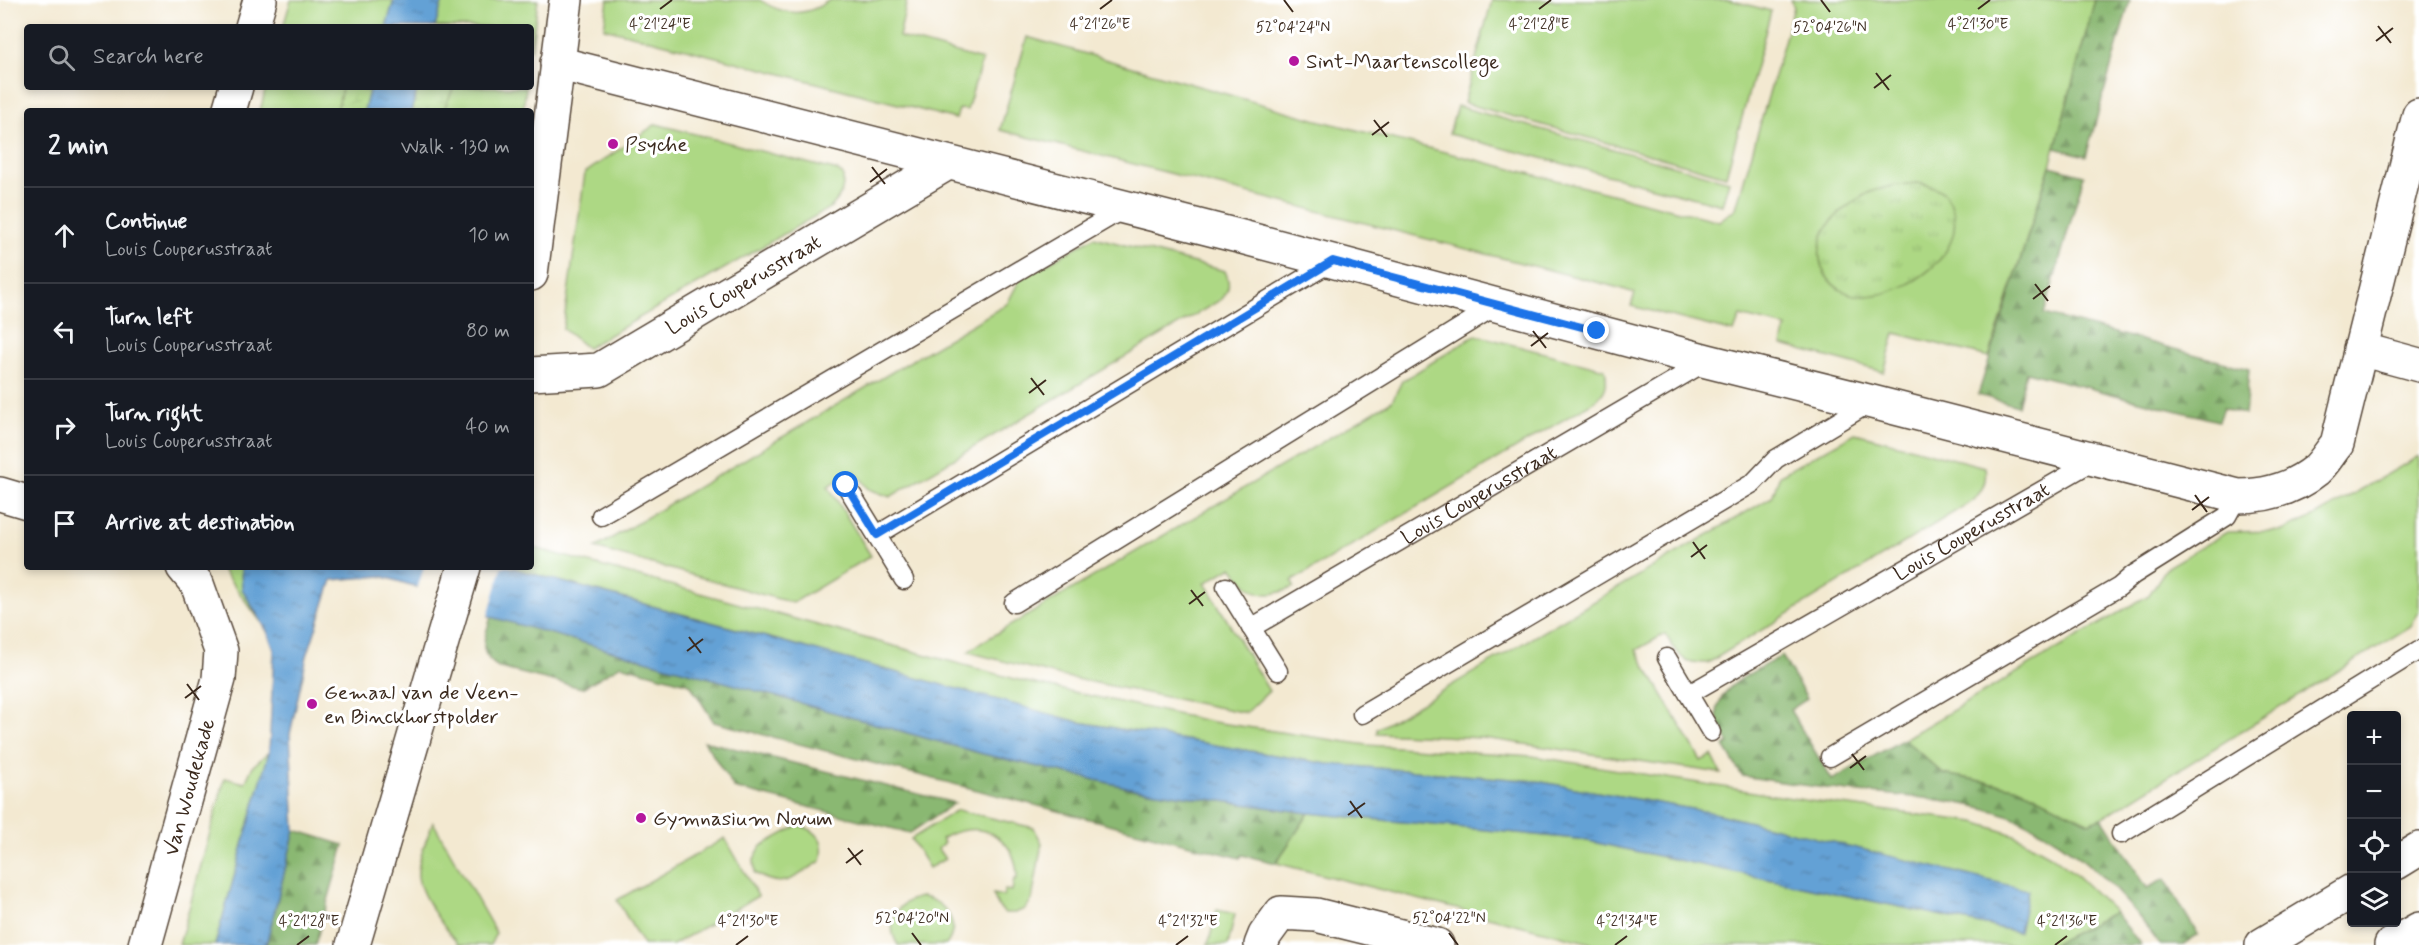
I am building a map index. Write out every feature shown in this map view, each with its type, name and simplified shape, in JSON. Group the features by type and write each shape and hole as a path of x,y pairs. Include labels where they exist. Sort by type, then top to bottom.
{"street":[{"path":"253,24 260,0"},
{"path":"534,250 566,0"},
{"name":"Louis Couperusstraat","path":"557,63 1333,261 1707,362 2238,496"},
{"path":"230,108 235,90"},
{"path":"2238,496 2258,496 2287,487 2317,469 2337,444 2419,115"},
{"name":"Louis Couperusstraat","path":"534,374 599,370 946,164"},
{"path":"2360,349 2419,365"},
{"path":"0,494 24,501"},
{"name":"Van Woudekade","path":"145,945 219,679 221,651 197,584 185,570"},
{"path":"353,945 463,570"},
{"path":"2401,860 2419,849"},
{"path":"2262,945 2347,894"},
{"path":"1262,945 1265,934 1281,913 1316,915 1437,945"},
{"path":"2391,945 2419,928"}],"lane":[{"path":"601,516 1125,208"},
{"path":"877,535 1333,261"},
{"path":"1014,603 1497,305"},
{"name":"Louis Couperusstraat","path":"1251,628 1707,362"},
{"path":"1362,714 1753,483 1776,459 1872,402"},
{"name":"Louis Couperusstraat","path":"1689,694 2096,459"},
{"path":"846,485 904,580"},
{"path":"1830,757 2119,587 2133,575 2227,516 2238,496"},
{"path":"1226,587 1278,671"},
{"path":"2121,834 2419,650"},
{"path":"1667,658 1712,732"}],"green space":[{"path":"291,0 394,0 387,24 284,24"},
{"path":"443,0 538,0 534,29 534,24 436,24"},
{"path":"608,0 760,0 774,8 788,12 803,12 831,0 907,0 899,37 982,60 967,110 959,109 956,119 604,28"},
{"path":"1492,0 1730,0 1771,11 1726,176 1464,103"},
{"path":"1790,0 2095,0 2050,166 1989,357 1895,333 1884,372 1782,345 1786,327 1740,316 1734,332 1631,306 1635,293 1612,286 1000,130 1027,37 1317,120 1719,221 1736,208 1794,7"},
{"path":"2095,0 2130,0 2086,156 2055,148"},
{"path":"265,90 369,90 365,108 261,108"},
{"path":"341,90 369,90 365,108 338,108"},
{"path":"417,90 526,90 523,108 412,108"},
{"path":"417,90 453,90 444,108 412,108"},
{"path":"1457,106 1729,181 1722,205 1449,134"},
{"path":"656,124 838,171 843,175 841,193 831,207 587,348 563,329 585,173"},
{"path":"2050,166 2084,175 2044,314 2249,369 2245,415 2223,408 2218,421 2026,372 2018,406 1978,395"},
{"path":"1917,183 1939,189 1950,201 1955,225 1951,241 1943,256 1915,280 1881,294 1853,295 1833,285 1826,276 1820,256 1820,245 1827,227 1849,205 1868,193 1886,187"},
{"path":"1094,237 1225,271 1228,282 1227,292 1222,299 890,497 869,489 855,471 828,486 871,556 793,603 595,548 1007,304 1020,279"},
{"path":"1476,335 1605,369 1604,390 1595,401 1292,581 1294,587 1273,594 1258,592 1245,583 1232,567 1205,583 1269,691 1246,713 1061,676 968,652 1392,401 1402,381"},
{"path":"1855,433 1985,467 1984,484 1974,500 1708,663 1691,662 1681,657 1665,634 1636,650 1701,761 1712,755 1721,773 1483,738 1377,733 1377,729 1772,497 1780,475"},
{"path":"2419,456 2419,610 2411,626 2102,818 2089,823 2020,788 1943,774 1904,739 2149,595 2167,567 2227,532 2282,531 2317,515"},
{"path":"534,548 1026,682 1213,722 1367,745 1532,756 1810,801 1975,822 2014,835 2050,855 2074,873 2115,912 2051,945 1598,945 1276,863 1309,813 1578,839 2019,932 2027,890 1714,813 1536,781 1328,764 1079,722 519,570 534,570"},
{"path":"222,570 241,570 242,589 261,622"},
{"path":"491,617 983,754 1135,789 1309,813 1276,863 1242,855 1240,858 714,722 690,684 621,665 582,688 500,668 492,663 485,652 484,639"},
{"path":"1782,656 1807,699 1790,710 1832,780 1904,739 1943,774 2020,788 2089,823 2102,818 2147,888 2165,879 2198,935 2183,945 2160,945 2117,892 2084,861 2046,834 2008,815 1967,804 1830,789 1742,776 1724,746 1729,743 1720,727 1717,714 1720,702 1726,692 1736,683"},
{"path":"704,741 955,803 910,833 734,788"},
{"path":"269,752 215,945 179,945 225,778 245,783 253,766"},
{"path":"957,810 1034,828 1042,843 1032,900 1025,909 1015,913 1005,913 998,906 993,894 1003,896 1005,890 1012,891 1014,879 1017,879 1011,851 993,834 981,830 968,830 941,839 944,843 938,849 945,859 929,868 911,839"},
{"path":"433,822 496,933 490,945 459,945 433,910 422,890 418,872"},
{"path":"799,825 816,833 819,837 822,847 821,861 790,880 782,882 765,879 755,873 754,859 761,846"},
{"path":"295,830 344,845 315,945 266,945"},
{"path":"725,838 758,896 673,945 643,945 617,900"},
{"path":"922,897 944,908 952,922 951,937 946,945 898,945 892,929 896,914 906,903"},
{"path":"1217,910 1235,914 1228,945 1208,945"},
{"path":"2115,912 2141,945 2051,945"}],"water":[{"path":"394,0 443,0 436,24 387,24"},
{"path":"369,90 417,90 412,108 365,108"},
{"path":"241,570 519,570 1079,722 1328,764 1536,781 1714,813 2028,890 2019,932 1578,839 1309,813 1135,789 983,754 491,617 414,586 381,576 332,580 307,656 290,734 295,830 266,945 215,945 269,752 274,650 267,631 242,589"}],"pier":[{"path":"423,570 501,570 487,619 417,590"}],"place":[{"name":"Sint-Maartenscollege","path":"1294,61"},
{"name":"Psyche","path":"613,144"},
{"name":"Gemaal van de Veen- en Binckhorstpolder","path":"312,704"},
{"name":"Gymnasium Novum","path":"641,818"}],"route":[{"path":"846,485 877,535 1333,261 1597,331"}]}
